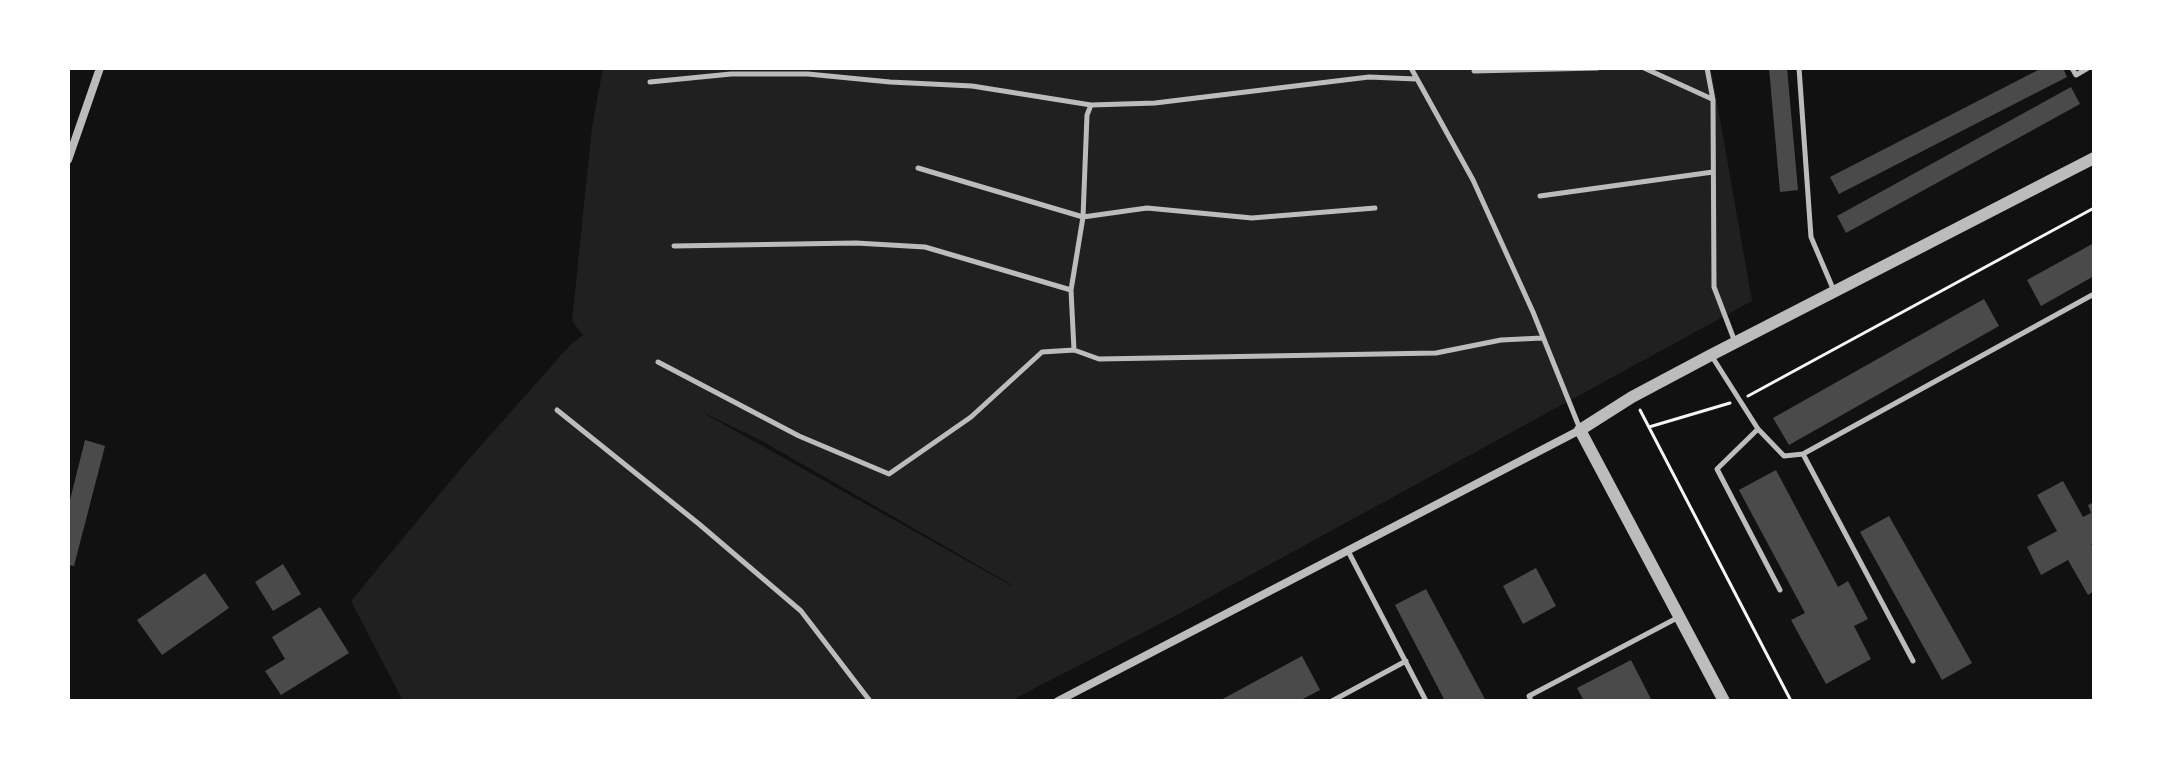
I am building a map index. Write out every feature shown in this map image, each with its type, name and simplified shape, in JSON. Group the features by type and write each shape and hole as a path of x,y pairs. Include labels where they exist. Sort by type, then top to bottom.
{"street":[{"path":"68,160 100,68"},
{"path":"1058,701 1580,430 1632,397 1735,342 2094,158"},
{"path":"1580,430 1724,701"}],"lane":[{"path":"1411,68 1473,180 1533,312 1580,430"},
{"path":"1474,71 1597,68"},
{"path":"1644,68 1713,100"},
{"path":"1707,68 1713,100 1714,287 1735,342"},
{"path":"1799,68 1811,237 1834,292"},
{"path":"2072,68 2076,75 2088,68"},
{"path":"650,82 731,74 808,74 972,86 1091,105 1155,103 1369,77 1417,79"},
{"path":"1074,350 1071,290 1083,217 1087,115 1091,105"},
{"path":"918,168 1083,217 1147,208 1252,218 1375,208"},
{"path":"1540,196 1713,172"},
{"path":"674,246 856,243 925,247 1071,290"},
{"path":"1711,355 1758,429 1784,456 1803,454 2094,294"},
{"path":"658,362 799,436 889,474 971,417 1042,352 1074,350 1099,359 1436,353 1501,340 1542,338"},
{"path":"557,410 801,611 870,701"},
{"path":"1758,429 1717,469 1780,590"},
{"path":"1803,454 1913,661"},
{"path":"1348,551 1426,701"},
{"path":"1531,701 1529,696 1681,615"},
{"path":"1332,701 1406,661"}],"path":[{"path":"1649,427 1739,401 2094,208"},
{"path":"1632,397 1791,701"}],"shaded area":[{"path":"603,68 1711,68 1752,301 1177,615 1010,701 403,701 351,601 463,466 571,344 583,335 572,321 592,127","holes":["698,410 764,442 1012,585 1012,586"]}],"building":[{"path":"1769,68 1787,68 1798,190 1780,192"},
{"path":"2042,68 2063,68 2067,77 1839,194 1830,177"},
{"path":"2071,87 2080,104 1846,233 1837,216"},
{"path":"2094,243 2094,276 2041,306 2027,280"},
{"path":"1984,299 1999,326 1789,445 1773,418"},
{"path":"85,440 105,446 74,566 68,565 68,508"},
{"path":"1776,470 1838,587 1848,581 1868,619 1854,626 1871,659 1826,684 1791,620 1805,613 1739,490"},
{"path":"2063,481 2083,517 2091,513 2088,505 2094,502 2094,542 2091,544 2094,549 2094,591 2088,595 2068,560 2041,575 2027,547 2057,531 2037,495"},
{"path":"1889,516 1972,663 1942,680 1860,532"},
{"path":"283,564 301,594 273,611 255,582"},
{"path":"1536,568 1556,606 1523,624 1503,586"},
{"path":"205,573 229,608 162,655 137,620"},
{"path":"1426,589 1486,701 1445,701 1395,605"},
{"path":"320,607 349,653 281,695 265,671 285,659 272,637"},
{"path":"1302,656 1320,690 1299,701 1219,701"},
{"path":"1631,660 1652,701 1584,701 1577,688"}]}
